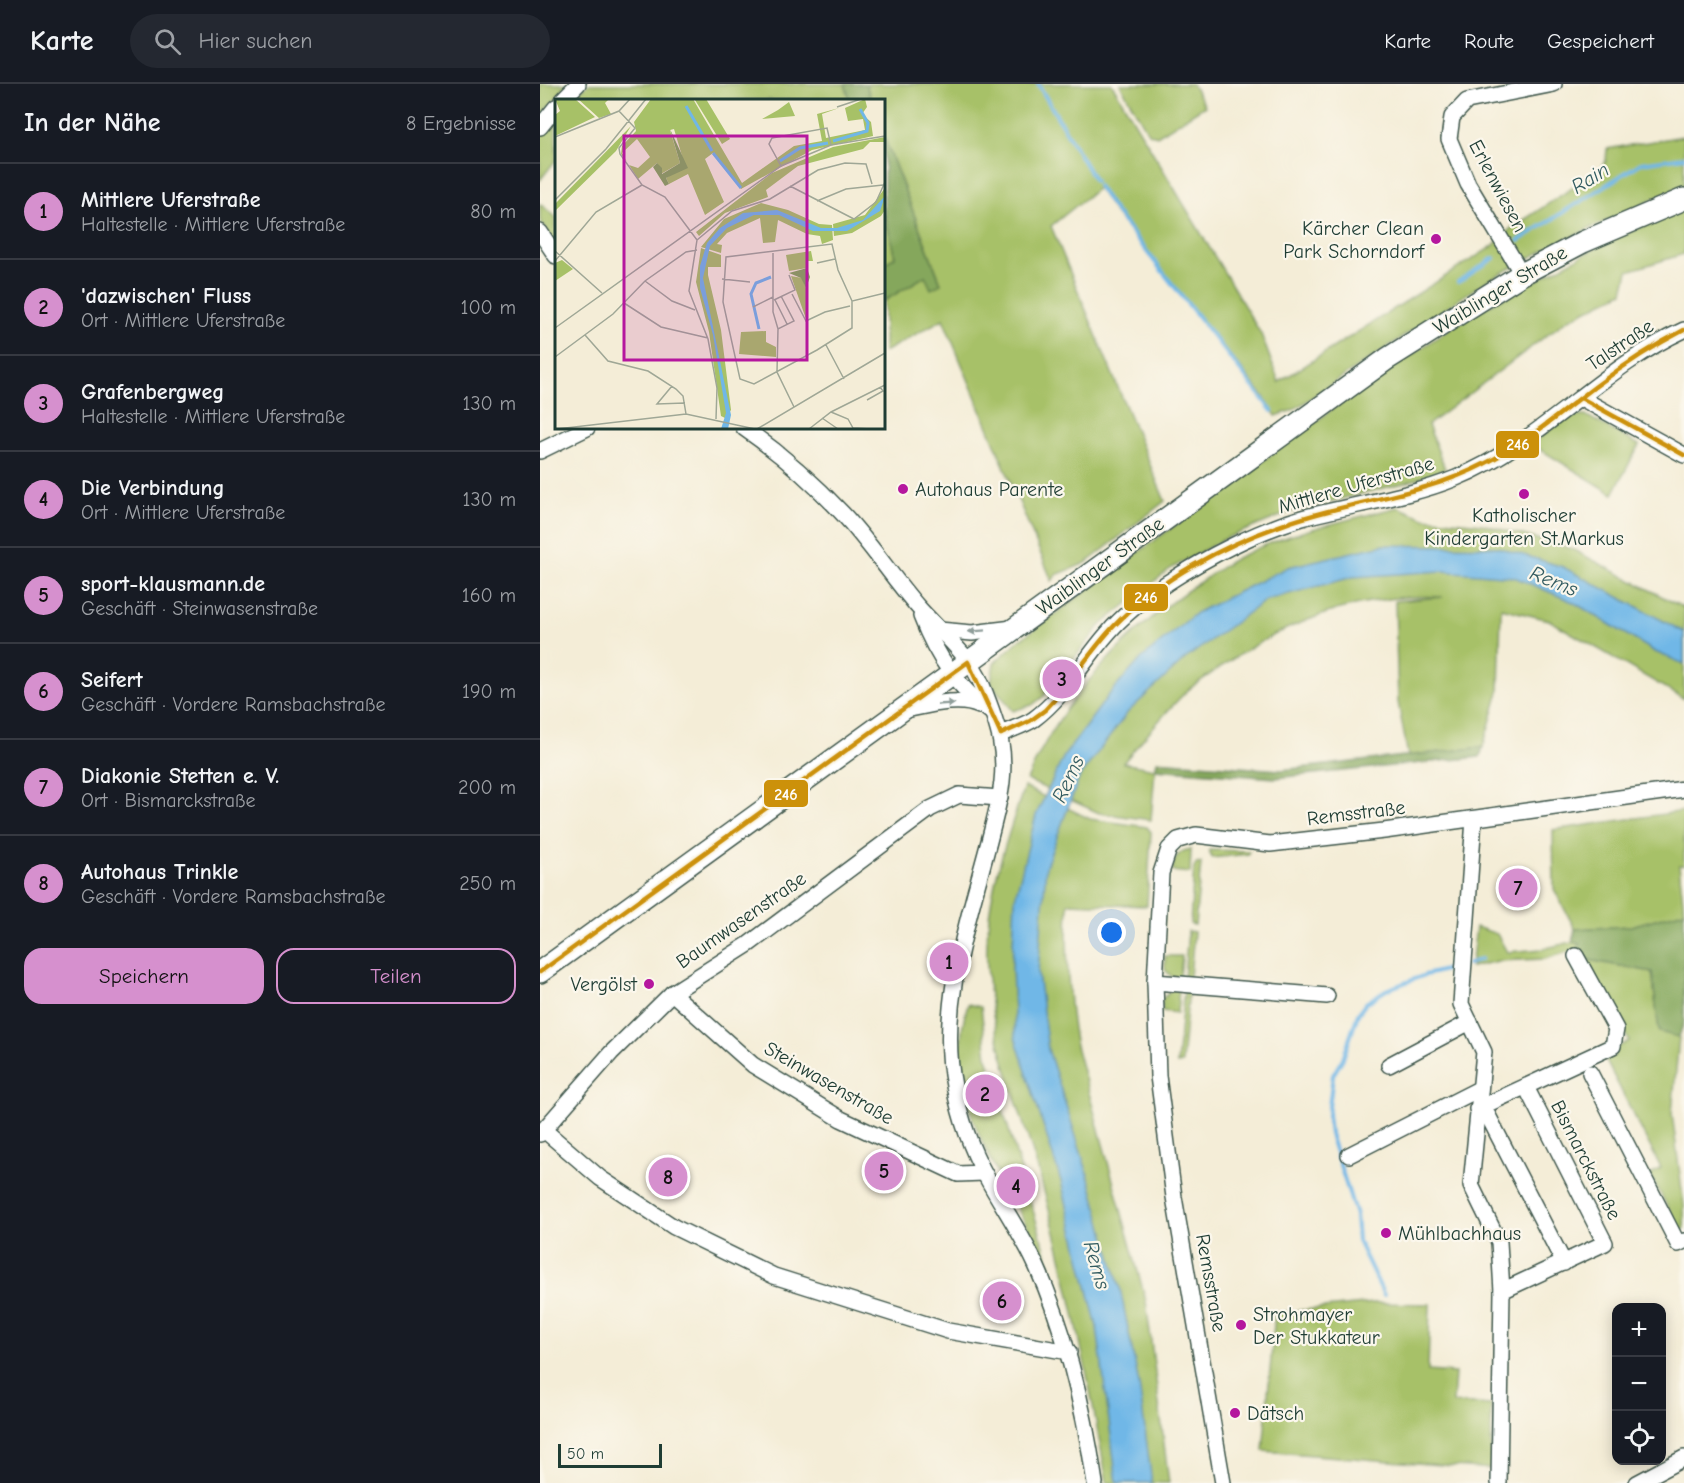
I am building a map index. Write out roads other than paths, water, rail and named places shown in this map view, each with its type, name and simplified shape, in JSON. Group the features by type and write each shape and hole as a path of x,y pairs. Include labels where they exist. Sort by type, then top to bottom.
{"main road":[{"name":"Waiblinger Straße","path":"540,972 1387,359 1522,274 1583,242 1684,199"}],"street":[{"path":"563,99 578,84"},
{"name":"Erlenwiesen","path":"1522,274 1468,184 1449,139 1452,117 1467,101 1554,84"},
{"path":"540,127 555,108"},
{"path":"540,232 555,254"},
{"name":"Talstraße","path":"1581,398 1664,339 1684,330"},
{"path":"1581,398 1684,455"},
{"name":"Mittlere Uferstraße","path":"1001,734 1033,719 1061,694 1109,631 1165,585 1214,554 1300,519 1410,493 1456,478 1510,451 1581,398"},
{"path":"540,451 585,429"},
{"path":"745,429 798,469 844,515 939,630 959,668"},
{"path":"917,606 926,629 959,668 981,683 990,711 1001,734 1004,764 1000,798 952,995 948,1054 964,1125 984,1173 1035,1262 1069,1352 1095,1483"},
{"path":"939,630 972,633 1016,627"},
{"path":"900,711 935,704 972,702 990,711"},
{"name":"Remsstraße","path":"1223,1483 1164,1125 1155,1042 1155,982 1161,873 1169,849 1178,840 1196,836 1270,844 1474,819 1684,789"},
{"name":"Baumwasenstraße","path":"542,1132 611,1053 672,993 758,937 930,809 959,795 1000,798"},
{"path":"1474,819 1461,1004 1484,1052 1479,1089 1480,1108 1470,1185 1499,1242 1502,1291 1499,1483"},
{"name":"Bismarckstraße","path":"1480,1108 1613,1046 1616,1029 1576,956"},
{"path":"1155,982 1327,996"},
{"name":"Steinwasenstraße","path":"672,993 753,1065 841,1119 958,1174 984,1173"},
{"path":"1389,1065 1470,1022"},
{"path":"1590,1074 1678,1244 1684,1241"},
{"name":"Bismarckstraße","path":"1502,1291 1605,1243 1526,1087"},
{"path":"1349,1155 1479,1089"},
{"path":"1480,1108 1564,1263"},
{"path":"542,1132 600,1178 675,1227 774,1276 948,1331 1069,1352"},
{"path":"1637,1483 1684,1458"}],"water":[{"name":"Rems","path":"1383,545 1497,547 1563,567 1684,632 1684,664 1655,652 1573,602 1514,577 1442,571 1353,577 1266,600 1185,659 1128,712 1080,776 1046,866 1038,973 1048,1049 1086,1168 1120,1288 1139,1384 1152,1483 1117,1483 1097,1327 1061,1181 1015,1037 1012,967 1015,898 1036,815 1064,756 1108,696 1142,658 1196,613 1288,567"}],"waterway":[{"path":"1038,84 1095,181"},
{"name":"Rain","path":"1518,241 1641,163 1684,157"},
{"path":"1098,186 1115,211 1272,411"},
{"path":"1458,282 1494,258"},
{"path":"1468,964 1481,959"},
{"path":"1384,1295 1358,1241 1356,1215 1330,1134 1328,1115 1333,1075 1343,1058 1358,1014 1366,1003 1386,990 1425,975 1461,966"}],"place":[{"name":"Kärcher Clean Park Schorndorf","path":"1436,239"},
{"name":"Autohaus Parente","path":"903,489"},
{"name":"Katholischer Kindergarten St.Markus","path":"1524,494"},
{"name":"Grafenbergweg","path":"1062,679"},
{"name":"Diakonie Stetten e. V.","path":"1518,888"},
{"name":"Mittlere Uferstraße","path":"949,962"},
{"name":"Vergölst","path":"649,984"},
{"name":"'dazwischen' Fluss","path":"985,1094"},
{"name":"sport-klausmann.de","path":"884,1171"},
{"name":"Autohaus Trinkle","path":"668,1177"},
{"name":"Die Verbindung","path":"1016,1186"},
{"name":"Mühlbachhaus","path":"1386,1233"},
{"name":"Seifert","path":"1002,1301"},
{"name":"Strohmayer Der Stukkateur","path":"1241,1325"},
{"name":"Dätsch","path":"1235,1413"}]}
